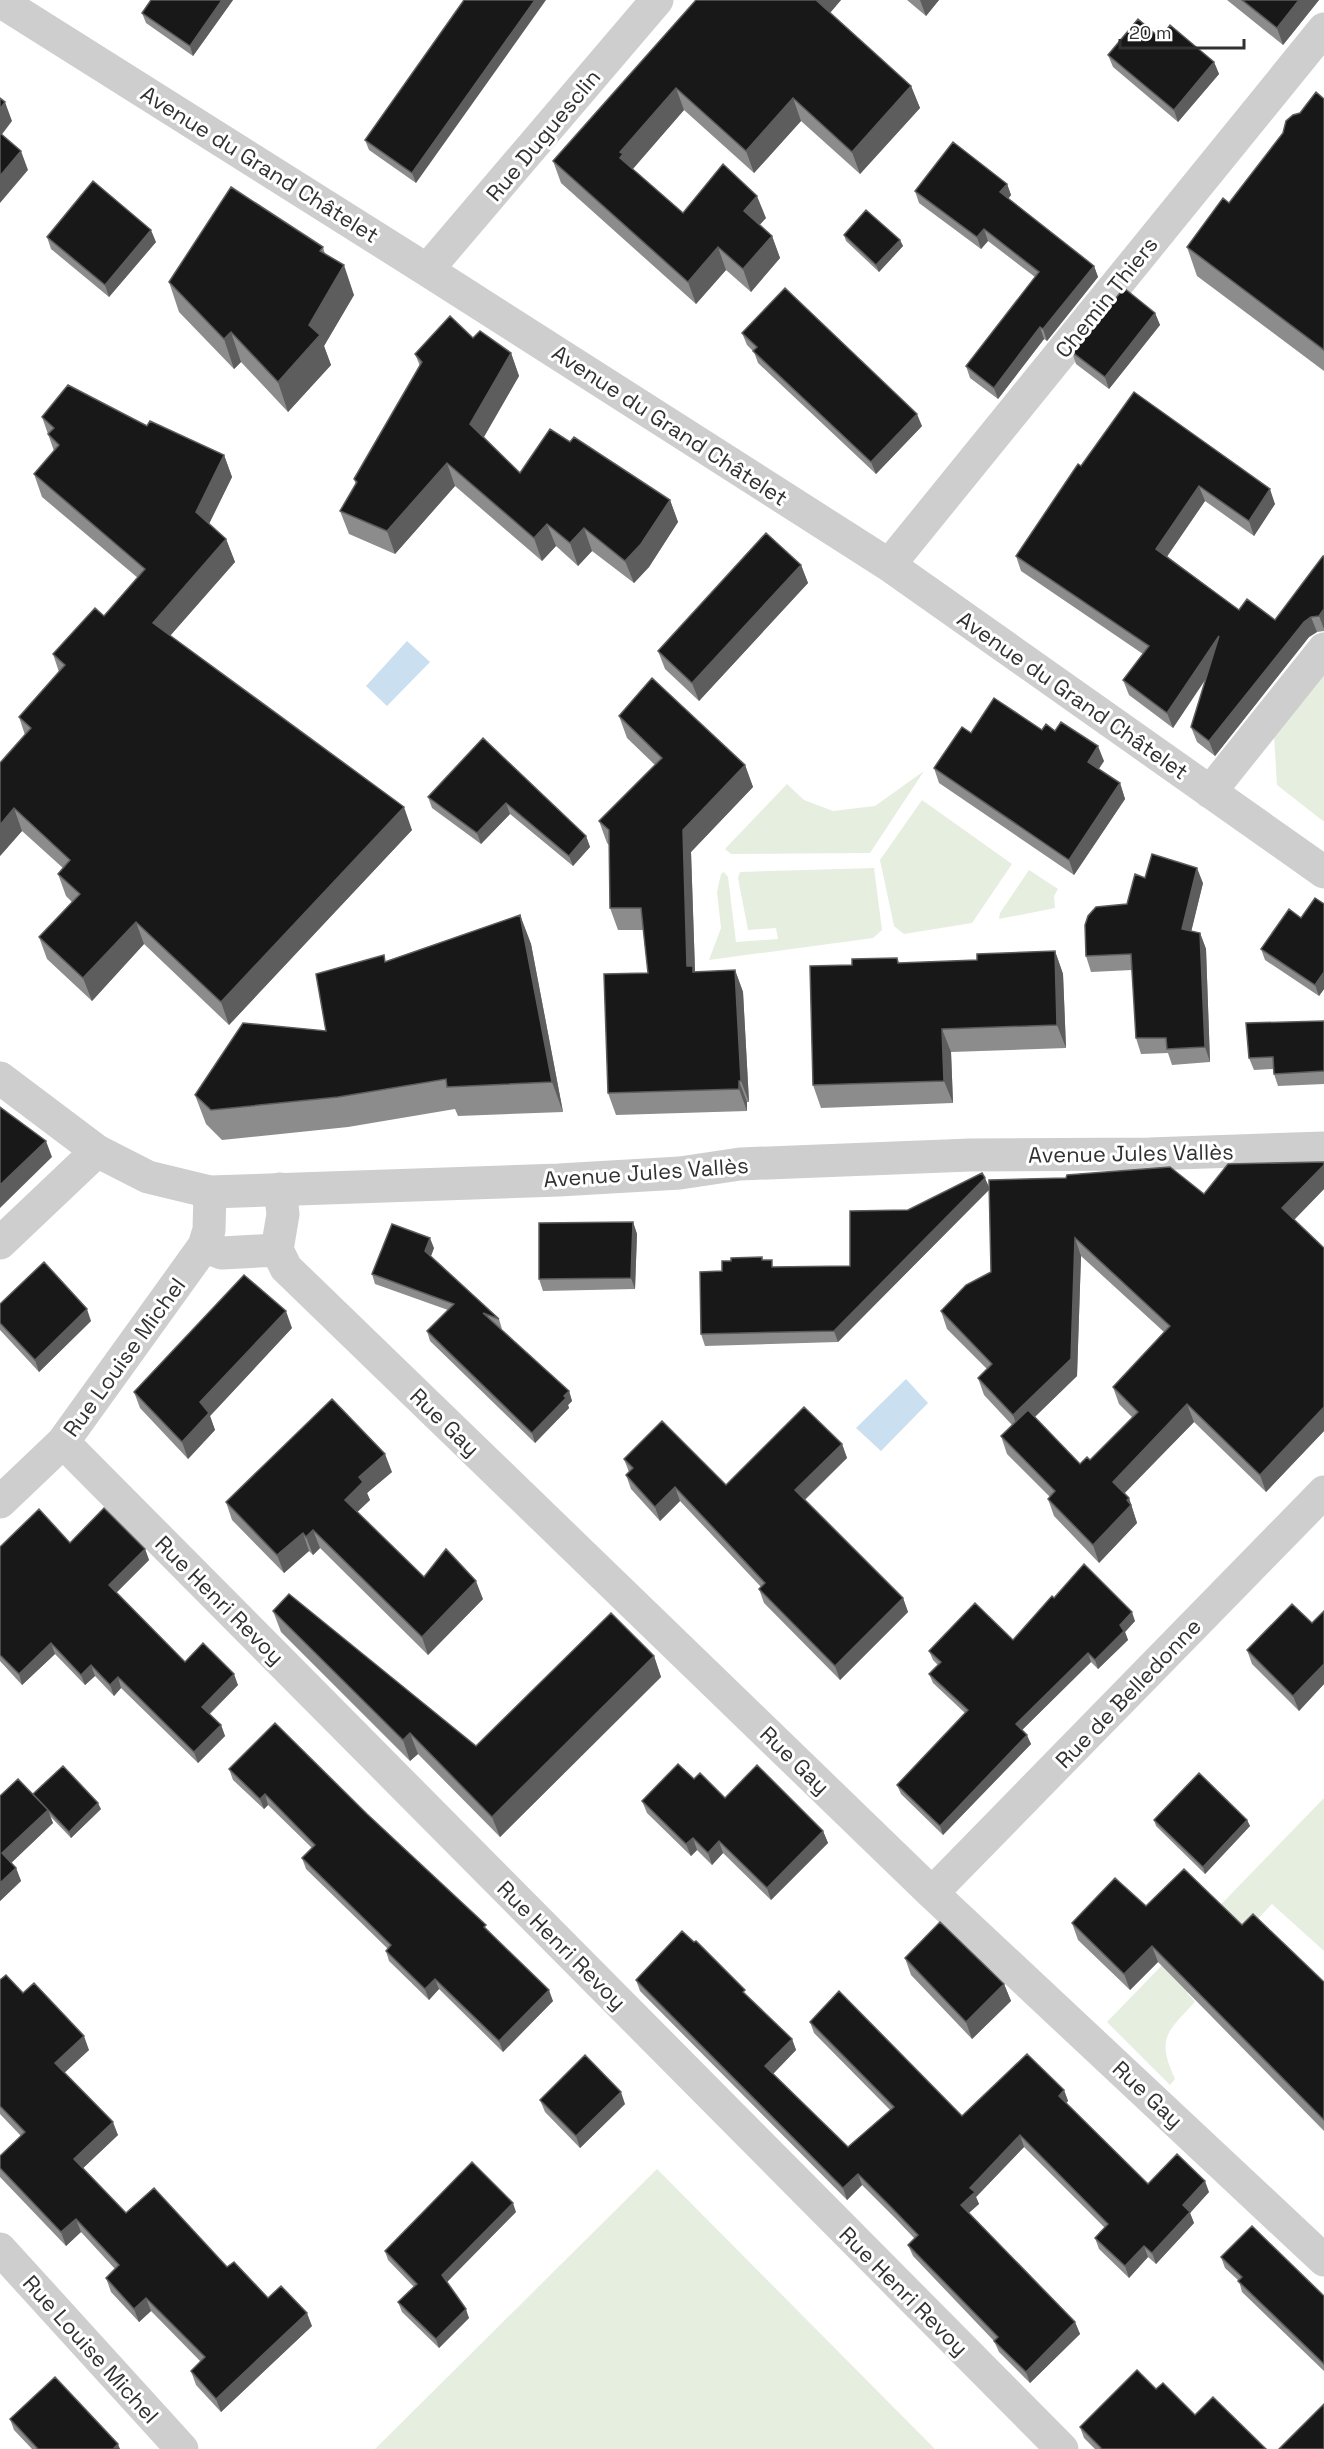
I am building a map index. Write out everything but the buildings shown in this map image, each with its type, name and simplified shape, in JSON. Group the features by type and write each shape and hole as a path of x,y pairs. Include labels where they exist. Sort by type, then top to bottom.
{"street":[{"name":"Rue Duguesclin","path":"428,270 657,0"},
{"name":"Avenue du Grand Châtelet","path":"0,1 428,270 889,565 1324,872"},
{"name":"Chemin Thiers","path":"889,565 1324,29"},
{"path":"1210,792 1324,649"},
{"name":"Avenue Jules Vallès","path":"0,1078 98,1151 148,1177 210,1192 559,1180 680,1173 740,1164 970,1155 1149,1154 1324,1148"},
{"path":"0,1243 98,1151"},
{"path":"204,1245 222,1253 277,1250 283,1214 280,1190"},
{"name":"Rue Louise Michel","path":"0,1502 63,1442 204,1245 210,1230 210,1192"},
{"name":"Rue Gay","path":"277,1250 286,1268 932,1893 1324,2260"},
{"name":"Rue Henri Revoy","path":"63,1442 1062,2449"},
{"name":"Rue de Belledonne","path":"932,1893 1324,1492"},
{"name":"Rue Louise Michel","path":"0,2249 182,2449"}],"green space":[{"path":"1324,672 1323,821 1277,785 1274,735"},
{"path":"924,771 870,853 731,854 725,849 787,784 804,800 833,811 875,806"},
{"path":"922,800 1012,864 972,923 904,934 894,926 880,860"},
{"path":"874,868 882,930 873,938 709,960 721,928 717,892 721,874 724,872 728,877 736,942 778,939 776,928 748,930 738,878 740,872"},
{"path":"1029,870 1058,889 1054,896 1055,908 999,919 1000,913"},
{"path":"1324,1798 1324,1951 1272,1904 1187,1993 1195,2002 1177,2021 1167,2036 1166,2054 1175,2079 1170,2085 1107,2022"},
{"path":"657,2169 935,2449 375,2449"}],"water":[{"path":"407,641 430,662 387,706 366,686"},
{"path":"906,1379 928,1403 881,1451 856,1428"}]}
